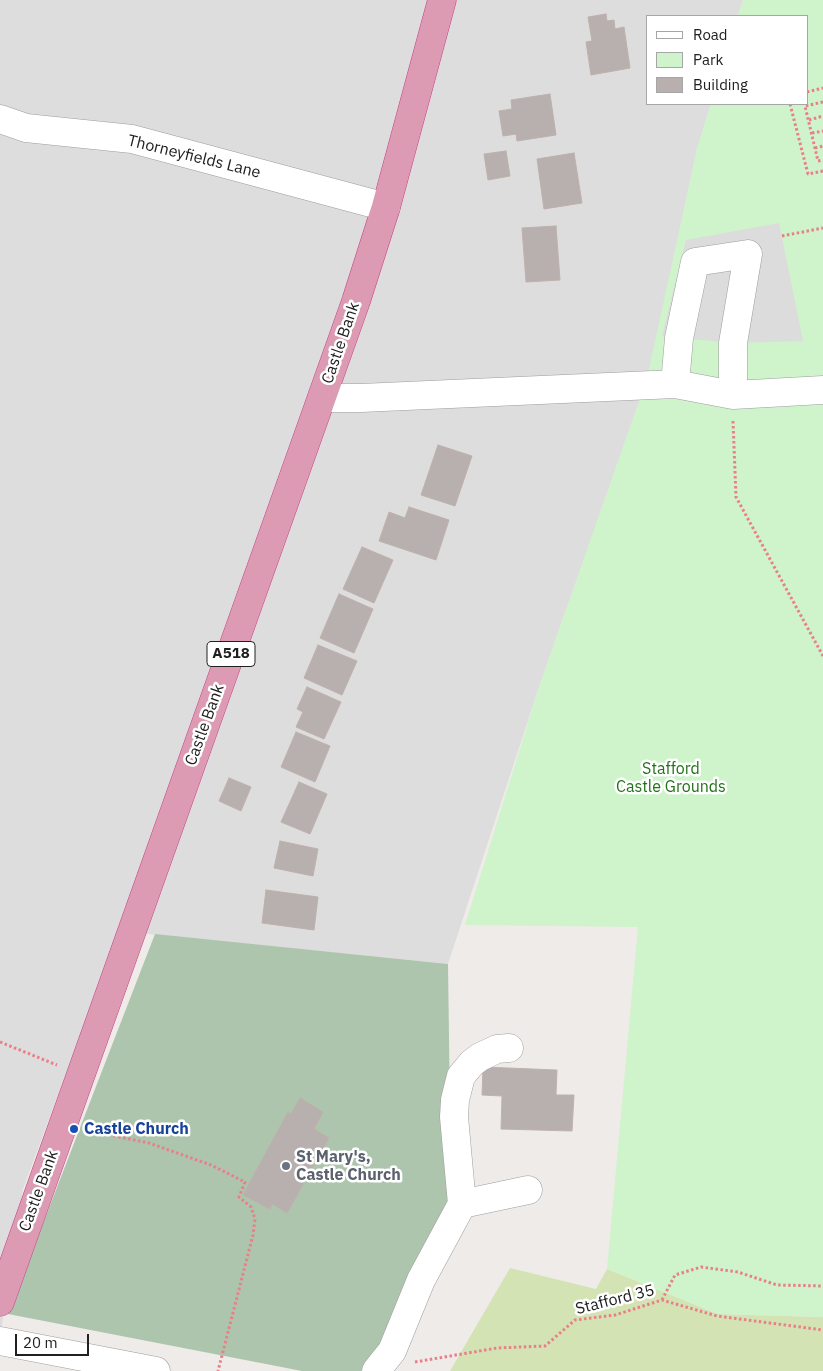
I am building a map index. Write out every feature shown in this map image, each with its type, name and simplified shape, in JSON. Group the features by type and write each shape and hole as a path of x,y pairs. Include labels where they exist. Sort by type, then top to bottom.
{"highway":[{"name":"Castle Bank","path":"0,1302 356,301 386,207 442,0"}],"street":[{"name":"Thorneyfields Lane","path":"0,119 26,128 132,139 386,207"},
{"path":"675,384 679,338 695,262 748,254 733,342 732,395"},
{"path":"322,398 675,384 732,395 823,390"},
{"path":"384,1361 421,1280 462,1204 454,1118 458,1083 465,1070 472,1063 497,1049 509,1048"},
{"path":"462,1204 528,1190"},
{"path":"0,1340 156,1371"}],"path":[{"path":"808,92 823,88"},
{"path":"823,102 806,106 818,162 823,160"},
{"path":"790,105 808,174 823,171"},
{"path":"809,120 823,116"},
{"path":"812,133 823,131"},
{"path":"815,148 823,146"},
{"path":"782,236 823,228"},
{"path":"732,395 736,497 823,656"},
{"path":"0,1042 81,1074"},
{"path":"65,1118 115,1136 149,1142 212,1165 245,1182 239,1197 251,1207 255,1219 218,1371"},
{"path":"662,1300 675,1274 701,1267 738,1272 777,1285 823,1286"},
{"name":"Stafford 35","path":"384,1361 412,1362 497,1348 545,1346 574,1320 615,1315 662,1300 717,1316 823,1330"}],"shaded area":[{"path":"0,0 743,0 738,15 646,15 646,105 711,105 697,149 648,378 541,681 448,964 119,931 23,1189 0,1338"},
{"path":"779,223 803,341 733,343 662,336 686,240"}],"green space":[{"name":"Stafford Castle Grounds","path":"743,0 823,0 823,1317 718,1314 607,1269 638,927 465,925 541,681 647,378 697,149 711,105 808,105 808,15 738,15"},
{"path":"155,934 448,964 451,1186 445,1263 387,1354 361,1371 302,1371 8,1314"},
{"path":"510,1268 596,1289 607,1269 718,1314 823,1317 823,1371 450,1371"}],"building":[{"path":"606,14 607,21 614,20 615,29 624,27 630,68 591,75 586,42 592,41 588,17"},
{"path":"550,94 556,135 517,141 516,134 503,136 499,111 512,109 511,100"},
{"path":"506,151 510,176 488,180 484,154"},
{"path":"574,153 582,203 544,209 537,159"},
{"path":"556,226 560,280 526,282 522,228"},
{"path":"438,445 472,456 455,506 421,495"},
{"path":"409,507 449,520 436,560 379,541 389,512 405,518"},
{"path":"362,547 393,560 374,603 343,589"},
{"path":"339,594 373,609 354,653 320,638"},
{"path":"318,645 357,661 342,695 304,678"},
{"path":"307,687 341,702 324,739 296,727 303,712 297,709"},
{"path":"296,732 330,746 315,782 281,767"},
{"path":"229,778 251,787 241,811 219,801"},
{"path":"299,782 327,794 310,834 281,822"},
{"path":"280,841 318,849 313,876 274,868"},
{"path":"266,890 318,897 314,930 262,923"},
{"path":"483,1067 557,1070 556,1095 574,1095 572,1131 501,1129 502,1096 482,1095"},
{"name":"St Mary's, Castle Church","path":"300,1098 323,1112 314,1129 329,1138 287,1213 272,1204 270,1209 243,1195 288,1112 291,1114"}],"place":[{"name":"Castle Church","path":"74,1129"},
{"name":"St Mary's, Castle Church","path":"286,1166"}]}
